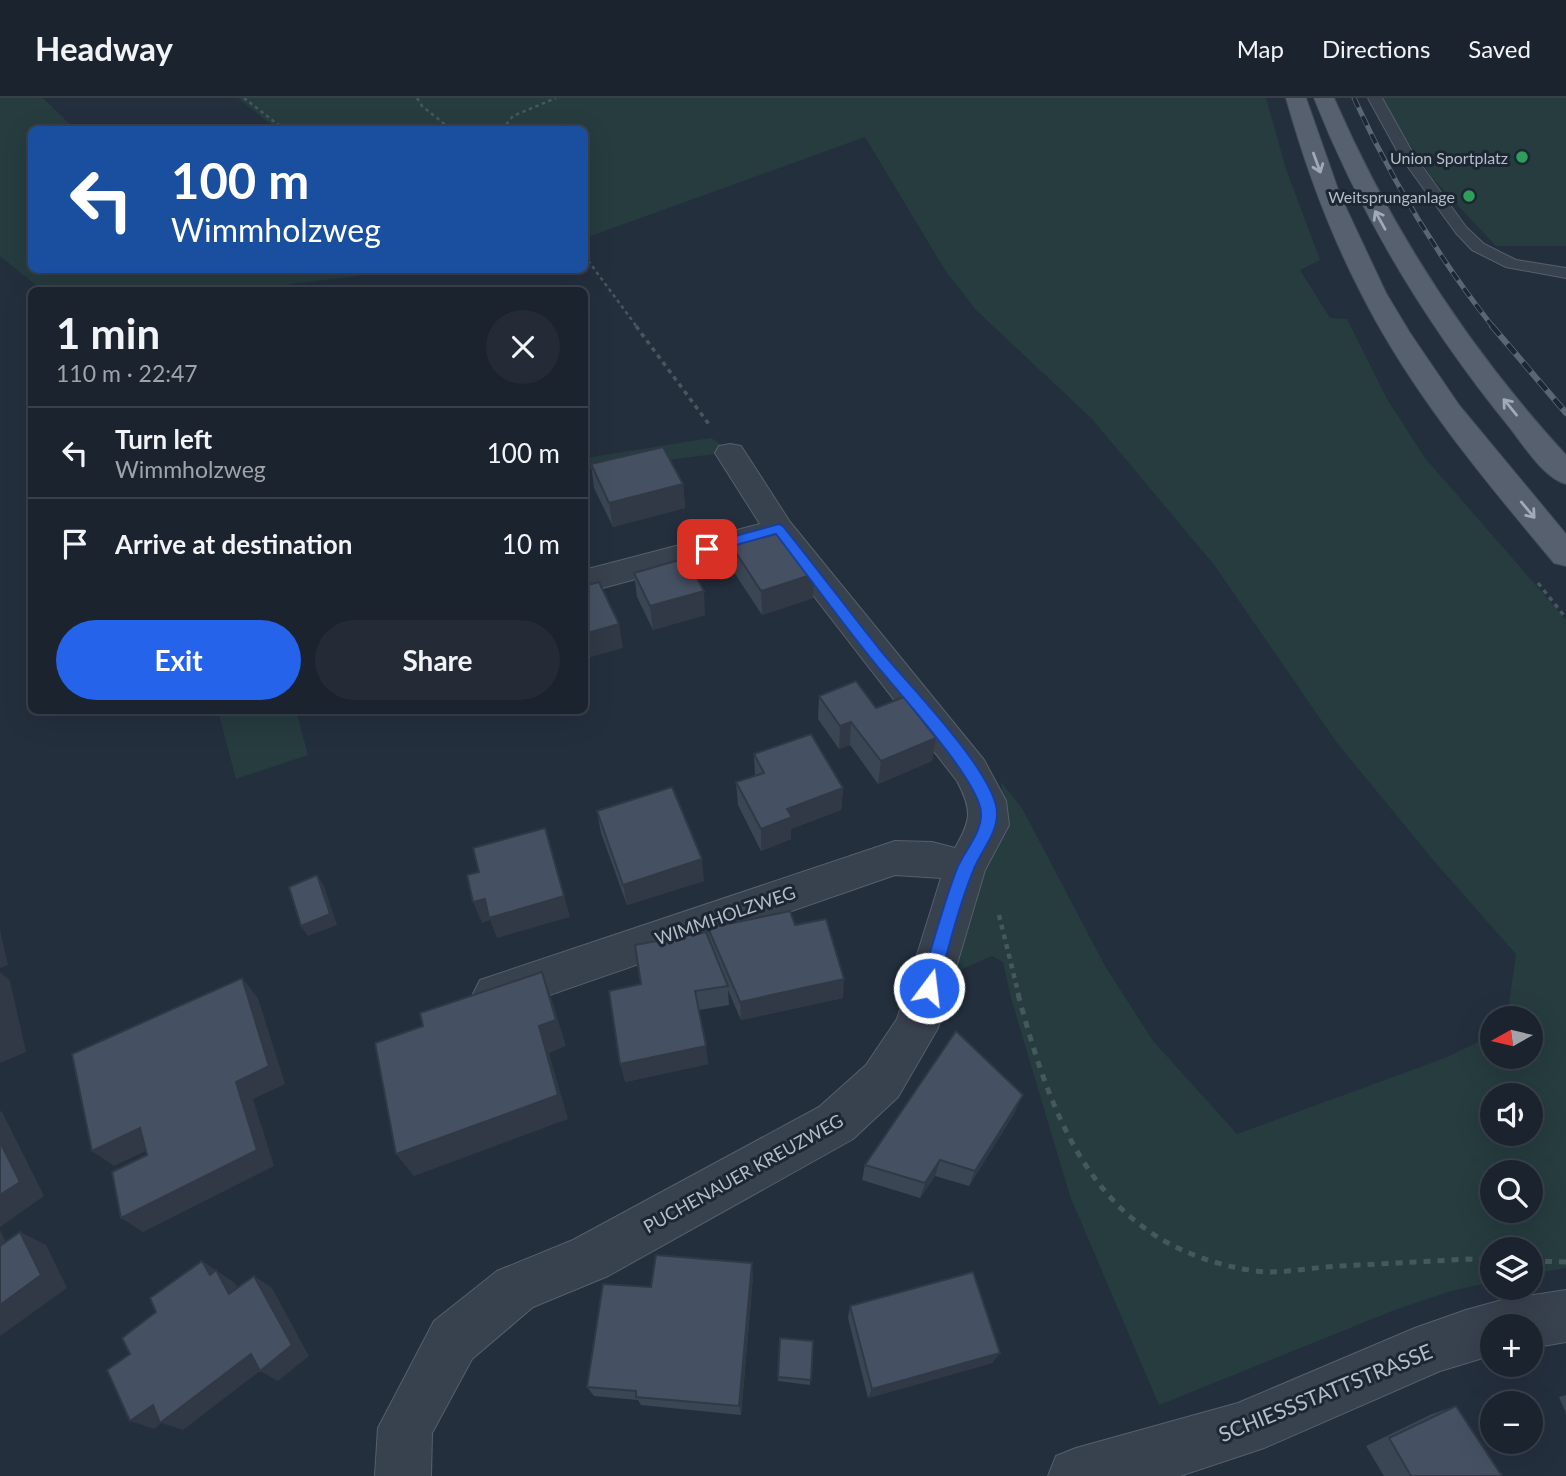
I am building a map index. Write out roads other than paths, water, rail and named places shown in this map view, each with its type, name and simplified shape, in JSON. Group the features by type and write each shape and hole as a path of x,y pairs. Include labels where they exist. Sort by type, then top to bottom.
{"main road":[{"path":"1296,98 1338,219 1372,290 1461,425 1566,555"},
{"path":"1324,98 1353,169 1407,265 1476,365 1566,474"}],"street":[{"name":"PUCHENAUER KREUZWEG","path":"403,1476 405,1428 453,1340 514,1289 590,1258 827,1129 864,1100 894,1064 916,1028 969,861 990,818 987,802 971,771 779,529 730,453"},
{"path":"588,581 779,529"},
{"name":"WIMMHOLZWEG","path":"487,996 886,860 919,857 969,861"},
{"path":"1543,1320 1566,1316"},
{"name":"SCHIESSSTATTSTRASSE","path":"1076,1476 1214,1439 1290,1410 1368,1374 1463,1336 1480,1332"}],"lane":[{"path":"1375,98 1406,156 1461,230 1478,247 1512,264 1566,273"}],"railway":[{"path":"1354,98 1417,217 1453,273 1493,327"},
{"path":"1492,326 1566,413"}],"place":[{"name":"Union Sportplatz","path":"1522,157"},
{"name":"Weitsprunganlage","path":"1469,196"}]}
